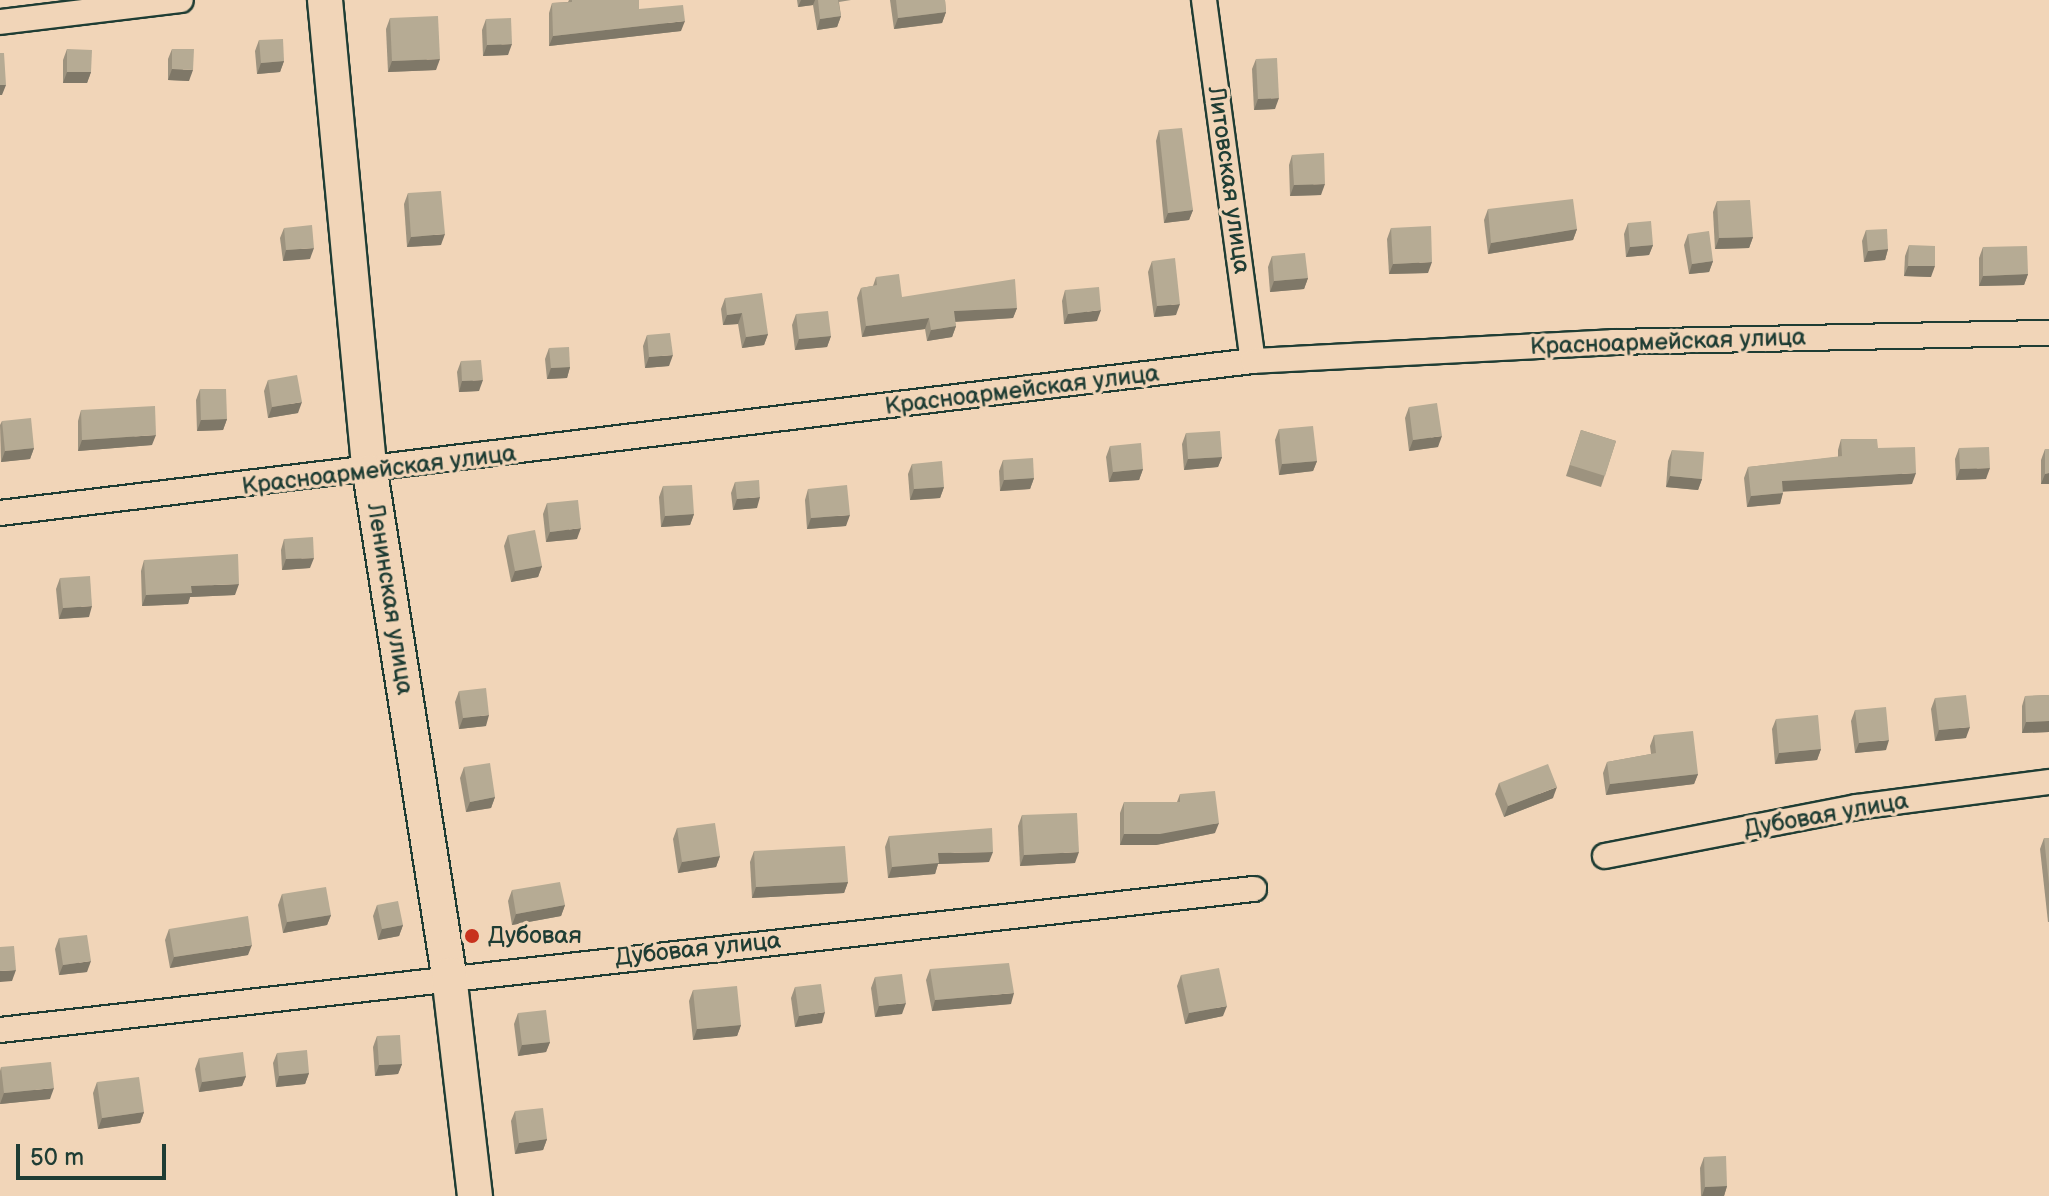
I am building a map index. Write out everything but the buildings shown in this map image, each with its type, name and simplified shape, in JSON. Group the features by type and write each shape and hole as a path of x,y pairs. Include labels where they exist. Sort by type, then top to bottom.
{"main road":[{"name":"Ленинская улица","path":"325,0 370,472 449,975 475,1196"}],"street":[{"path":"0,22 181,0"},
{"name":"Литовская улица","path":"1204,0 1253,361"},
{"name":"Красноармейская улица","path":"0,513 370,472 1253,361 1613,342 2049,333"},
{"name":"Дубовая улица","path":"1605,856 1856,807 2049,782"},
{"name":"Дубовая улица","path":"0,1030 449,975 1254,889"}],"place":[{"name":"Дубовая","path":"472,936"}]}
